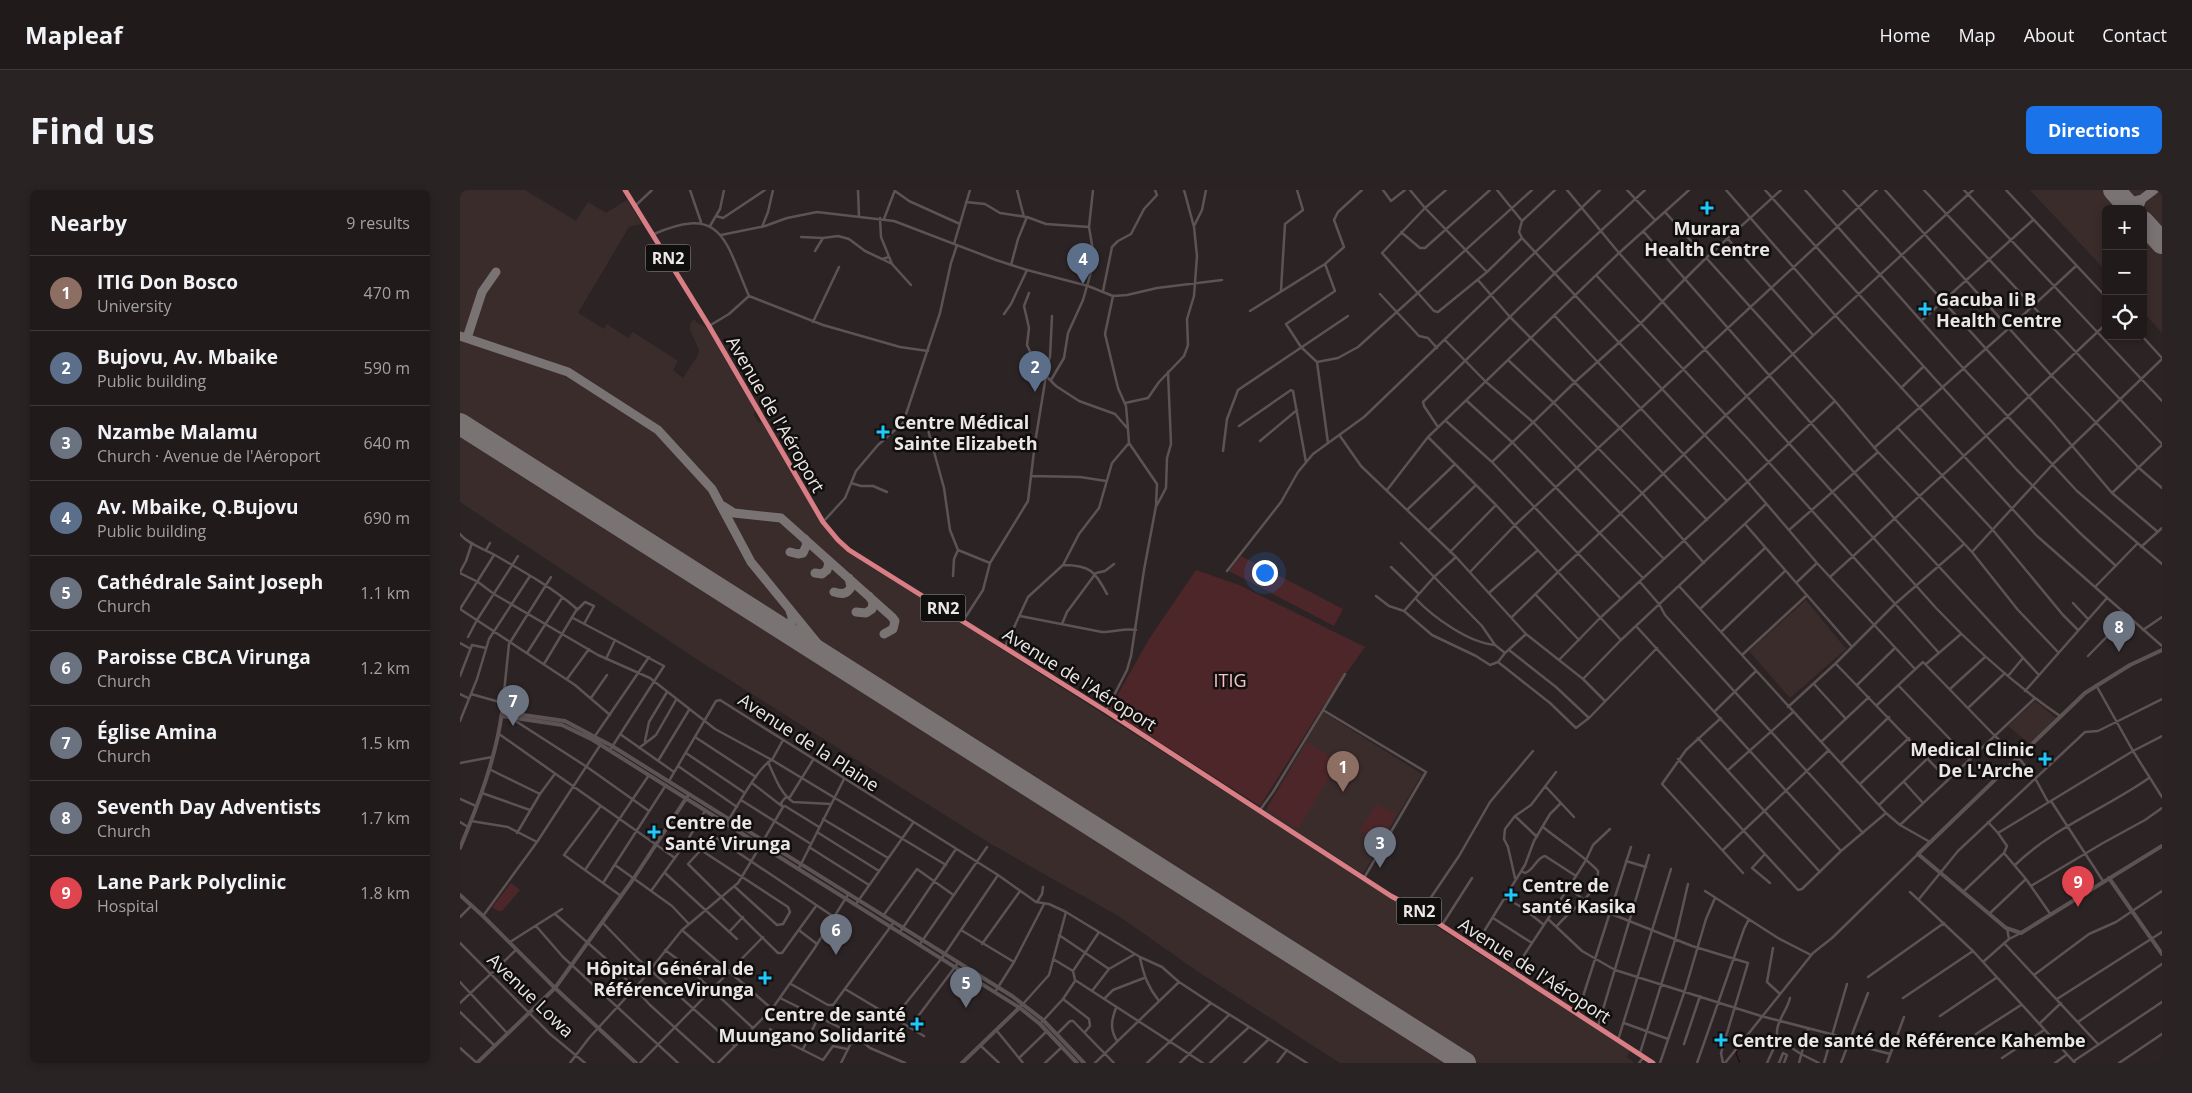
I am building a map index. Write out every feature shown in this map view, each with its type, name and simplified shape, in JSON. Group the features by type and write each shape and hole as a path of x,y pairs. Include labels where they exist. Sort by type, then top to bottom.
{"highway":[{"name":"Avenue de l'Aéroport","path":"625,190 709,326 823,522 849,550 1106,711 1391,896 1421,912 1475,946 1512,973 1653,1063"}],"main road":[{"path":"2162,650 2130,665 2096,685 2060,716 1918,854 2006,928 2021,933 2162,846"},
{"path":"502,714 510,717 559,722"},
{"path":"502,714 559,722 594,738 706,810 728,821"},
{"path":"460,848 489,769 499,734 502,714"},
{"path":"594,738 649,775 667,784"},
{"path":"687,797 763,842 943,956 958,963 1057,1034 1077,1063"},
{"path":"477,1063 555,988 634,878 687,797"},
{"path":"2109,878 2162,954"},
{"path":"460,895 555,988 636,1063"},
{"path":"943,956 956,968 1023,1004 1047,1031 1084,1063"},
{"path":"962,1063 1023,1004"}],"street":[{"path":"635,206 652,190"},
{"path":"690,190 701,222"},
{"path":"710,226 716,216 724,190"},
{"path":"716,216 724,217 765,190"},
{"path":"762,227 773,190"},
{"path":"858,190 859,216"},
{"path":"884,219 895,190 909,201 960,224"},
{"path":"823,522 845,498 856,472 878,445 903,423 940,313 960,224 970,190"},
{"path":"1011,265 1026,217 1017,190"},
{"path":"1051,380 1064,358 1068,333 1088,286 1093,250 1089,227 1093,190"},
{"path":"1103,291 1112,247 1118,240 1131,234 1144,208 1157,195 1155,190"},
{"path":"1125,403 1148,398 1168,372 1184,356 1188,345 1188,319 1194,296 1197,256 1194,227 1184,190"},
{"path":"1194,227 1202,210 1206,190"},
{"path":"1281,290 1285,224 1303,210 1297,190"},
{"path":"1250,311 1325,264 1344,246 1333,222 1335,216 1362,190"},
{"path":"1383,190 1391,201 1405,190"},
{"path":"1410,190 1486,272"},
{"path":"1446,190 1425,208 1382,254 1436,312 1478,280 1522,238"},
{"path":"1401,232 1422,249 1490,190"},
{"path":"1497,190 1522,221"},
{"path":"1317,362 1326,361 1348,353 1398,312 1532,190"},
{"path":"1555,190 1522,221 1519,232 1522,238 1747,481 1817,563 1894,649 1914,668"},
{"path":"1568,190 1619,252 1961,634 2025,691 2060,716"},
{"path":"1227,570 1281,502 1306,462 1328,443 1364,417 1600,190"},
{"path":"1627,190 1655,220"},
{"path":"1438,427 1423,404 1555,273 1645,190"},
{"path":"1387,490 1438,427 1619,252 1689,190"},
{"path":"1726,190 1835,315 2043,542 2162,646"},
{"path":"1765,190 2032,486 2116,566"},
{"path":"1492,462 1575,382 1641,323 1706,258 1781,190"},
{"path":"1804,190 2052,465 2077,491 2162,564"},
{"path":"1843,190 1985,349 2030,396 2112,493 2158,532"},
{"path":"1470,572 1535,506 1859,208 1876,190"},
{"path":"1885,190 2008,329 2139,468 2162,488"},
{"path":"1924,190 2162,445 2112,493"},
{"path":"1964,190 2162,402"},
{"path":"1512,617 1534,594 1664,475 1726,415 1972,190"},
{"path":"2006,190 2104,295"},
{"path":"966,202 985,204 1005,215 1026,217 1046,224 1089,227"},
{"path":"721,235 762,227 810,212 859,216 884,219 1011,265 1088,286 1113,296 1127,296 1157,288 1222,280"},
{"path":"1665,212 1835,401 1874,448 1972,552 2018,610 2058,652"},
{"path":"880,218 879,228 888,256 892,264 911,285"},
{"path":"1921,321 2033,220"},
{"path":"653,234 679,224 701,222 710,226 721,235 749,296 813,322 900,347 928,352"},
{"path":"1643,231 1856,472 1895,519 2038,674"},
{"path":"801,237 823,238 838,236 849,239 865,251 892,264"},
{"path":"815,251 823,238"},
{"path":"1728,239 1813,335"},
{"path":"882,259 888,256"},
{"path":"1325,264 1335,290 1286,324 1301,347 1317,362 1328,443"},
{"path":"1874,448 2076,266"},
{"path":"813,322 839,267"},
{"path":"1004,314 1011,304 1027,270"},
{"path":"1596,275 1726,415 1939,653"},
{"path":"1478,280 1510,317 1531,336 1707,520"},
{"path":"1029,293 1024,307 1029,328 1027,345 1033,358 1033,369"},
{"path":"1380,294 1418,336 1428,338 1437,348"},
{"path":"709,326 729,314 749,296"},
{"path":"1106,711 1130,663 1156,506 1156,480 1129,443 1125,403 1118,388 1105,334 1113,296"},
{"path":"1554,315 1727,501"},
{"path":"963,621 983,590 990,563 1027,505 1045,375 1050,357 1052,316"},
{"path":"1223,451 1227,419 1234,396 1238,390 1348,316"},
{"path":"1830,577 2030,396 2102,328"},
{"path":"1445,340 1486,382 1534,423 1664,559"},
{"path":"1972,552 2052,465 2162,359 2145,340"},
{"path":"1508,360 1554,403 1643,494 1704,563"},
{"path":"1901,388 1924,366"},
{"path":"1023,367 1033,369 1045,375 1056,386 1079,401 1115,414 1128,430"},
{"path":"1156,506 1166,488 1167,458 1171,444 1168,372"},
{"path":"1239,426 1291,390 1294,392 1306,462"},
{"path":"1467,401 1513,443 1643,578"},
{"path":"1558,660 1621,598 1835,401"},
{"path":"1260,441 1297,410"},
{"path":"1446,421 1492,462 1621,598"},
{"path":"903,423 928,430 944,488 950,530 958,550 954,559 953,576"},
{"path":"1897,427 1992,529 2063,615 2078,630"},
{"path":"1339,436 1361,466 1456,557 1490,592 1526,634 1583,679 1605,701"},
{"path":"1428,437 1496,505 1621,640"},
{"path":"1005,648 1030,594 1063,565 1079,534 1099,508 1112,463 1129,443"},
{"path":"1789,530 1878,452"},
{"path":"1408,509 1456,464"},
{"path":"1031,476 1080,477 1107,481"},
{"path":"851,483 861,486 873,486 887,492"},
{"path":"1429,530 1476,485"},
{"path":"1583,679 1621,640 1766,504"},
{"path":"1450,552 1496,505"},
{"path":"1745,524 1852,647"},
{"path":"2141,547 2162,528"},
{"path":"460,534 464,540 486,550 530,576 578,610"},
{"path":"472,543 460,572 562,635 606,659 654,681 704,722 772,760 946,865"},
{"path":"486,550 490,543"},
{"path":"1401,543 1482,626 1495,645 1505,653"},
{"path":"1788,707 1836,664 1895,604 1964,544"},
{"path":"2095,587 2137,544"},
{"path":"1700,609 1765,548"},
{"path":"958,550 990,563"},
{"path":"1490,592 1538,550"},
{"path":"494,555 460,609 567,679 610,715"},
{"path":"468,637 518,556"},
{"path":"1404,610 1434,577 1456,557"},
{"path":"1796,584 1817,563"},
{"path":"1063,565 1079,566 1096,573 1106,571 1114,564"},
{"path":"1390,567 1419,594"},
{"path":"1721,632 1785,571"},
{"path":"1096,573 1107,594"},
{"path":"1062,624 1067,612 1096,573"},
{"path":"460,721 486,648 511,603 530,576"},
{"path":"502,714 507,651 510,642 551,577"},
{"path":"1640,581 1659,604 1665,615 1863,833"},
{"path":"1679,586 1886,813 1930,842"},
{"path":"1534,594 1578,640"},
{"path":"1376,596 1389,606 1404,610 1440,640 1476,656 1490,665 1498,662 1526,634"},
{"path":"1742,655 1806,596"},
{"path":"527,653 562,598"},
{"path":"1415,598 1445,623 1480,642 1495,645"},
{"path":"2025,691 2038,674 2108,598"},
{"path":"544,664 585,602 594,606 584,624"},
{"path":"2074,603 2088,619"},
{"path":"2088,656 2128,615"},
{"path":"1020,616 1102,632 1125,629 1136,630"},
{"path":"2143,630 2162,617"},
{"path":"573,618 664,666 611,748"},
{"path":"1636,626 1841,851"},
{"path":"1926,664 1961,634"},
{"path":"606,659 615,639"},
{"path":"460,643 469,648"},
{"path":"460,676 467,660 469,648 474,644 486,648"},
{"path":"1498,662 1550,703 1576,728 1657,648"},
{"path":"567,679 589,649"},
{"path":"1857,685 1894,649"},
{"path":"1509,650 1556,687 1588,718"},
{"path":"1950,688 1985,656"},
{"path":"594,738 640,673 649,657"},
{"path":"1968,708 2007,675 2023,658"},
{"path":"1877,705 1921,662 1926,664 1995,736 2018,757 2035,778 2103,881"},
{"path":"1836,664 1948,780"},
{"path":"1714,711 1756,671"},
{"path":"1260,810 1274,792 1345,674"},
{"path":"591,698 607,675"},
{"path":"1814,684 1846,719"},
{"path":"1898,685 1970,760"},
{"path":"2096,685 2133,751 2162,797"},
{"path":"646,741 649,722 667,692"},
{"path":"460,694 468,698"},
{"path":"471,694 504,703"},
{"path":"1821,742 1869,697"},
{"path":"1900,824 2035,698"},
{"path":"1919,899 1958,851 2085,732 2088,730 2098,731 2117,723 2135,711 2162,699"},
{"path":"639,748 656,735 676,700"},
{"name":"Avenue de la Plaine","path":"603,883 667,784 716,701 719,700 976,861 1036,902 1049,904 1066,912 1140,957 1162,967 1179,982 1211,1004 1307,1063"},
{"path":"658,762 689,710"},
{"path":"1324,710 1426,772 1364,878"},
{"path":"1728,770 1793,712"},
{"path":"510,717 650,811"},
{"path":"1841,763 1889,717"},
{"path":"1721,718 1678,759 1662,784 1743,873"},
{"path":"499,734 554,775 675,858"},
{"path":"620,734 674,772"},
{"path":"1998,833 2133,751 2162,736"},
{"path":"695,737 756,777"},
{"path":"1698,738 1820,872"},
{"path":"1860,784 1909,738"},
{"path":"728,821 756,777 768,762 772,760 783,740"},
{"path":"483,916 537,842 601,744"},
{"path":"1723,850 1829,750"},
{"path":"1421,912 1441,885 1490,802 1533,751"},
{"path":"686,753 745,793"},
{"path":"460,763 492,757"},
{"path":"766,758 784,795 793,802 831,804"},
{"path":"1879,805 1928,758"},
{"path":"1678,759 1798,890 1802,889 1841,851 1886,813"},
{"path":"570,1063 651,970 682,930 708,910 742,879 774,821 813,760"},
{"path":"678,766 737,807"},
{"path":"489,769 540,794"},
{"path":"1516,879 1504,836 1505,830 1514,816 1530,806 1556,772"},
{"path":"517,833 540,794 554,775"},
{"path":"585,870 649,775"},
{"path":"2015,865 2029,852 2067,827 2122,797 2149,778"},
{"path":"800,866 844,779"},
{"path":"1904,782 1924,803"},
{"path":"752,783 784,806 819,827"},
{"path":"1546,787 1574,816"},
{"path":"480,792 530,810"},
{"path":"460,798 476,806"},
{"path":"784,806 781,802 789,799"},
{"path":"741,800 869,885"},
{"path":"1475,946 1521,872 1537,837 1554,809 1561,803"},
{"path":"600,807 564,855 621,896"},
{"path":"2031,886 2084,853 2138,825 2162,808"},
{"path":"651,891 706,810"},
{"path":"1514,816 1537,837"},
{"path":"823,819 888,858"},
{"path":"470,821 502,826 537,842"},
{"path":"460,822 468,827"},
{"path":"1964,892 2004,853 2007,846 1988,822"},
{"path":"857,902 913,823"},
{"path":"1544,827 1598,871 1598,876 1584,900 1558,926"},
{"path":"1512,973 1569,888 1586,860 1590,849 1597,839 1610,829"},
{"path":"817,832 879,871"},
{"path":"816,906 800,931 780,954 689,866 689,863 714,837 834,917"},
{"path":"686,842 789,908 790,912 783,924 774,923 735,887"},
{"path":"921,942 952,894 987,846"},
{"path":"1577,1014 1630,847"},
{"path":"901,930 956,849"},
{"path":"2004,853 2026,879 2051,915"},
{"path":"1724,1063 1811,955 1832,938 1918,854"},
{"path":"1597,1027 1649,855"},
{"path":"1765,855 1752,868 1770,883"},
{"path":"1521,872 1530,871 1540,858 1545,856 1576,876"},
{"path":"1626,861 1646,868"},
{"path":"615,865 680,914 689,924"},
{"path":"1618,1040 1672,869"},
{"path":"882,918 916,870 919,870 952,894"},
{"path":"665,872 737,939"},
{"path":"894,1018 943,956 998,876"},
{"path":"1442,925 1472,878"},
{"path":"1989,914 2026,879"},
{"path":"1640,1063 1647,1031 1675,940 1688,884"},
{"path":"1036,902 1042,894 1043,887"},
{"path":"1569,888 1584,900 1653,932 1733,960 1748,963 1722,1054 1724,1063"},
{"path":"982,944 1020,891"},
{"path":"1705,891 1811,955"},
{"path":"2034,975 2089,934 2116,922 2162,891"},
{"path":"1910,892 1973,951 2074,1062 2162,1002"},
{"path":"718,1063 772,1009 848,896"},
{"path":"1504,898 1523,908 1544,925"},
{"path":"1660,1063 1715,898"},
{"path":"997,990 1044,904"},
{"path":"460,917 472,906"},
{"path":"509,943 562,909"},
{"path":"1023,1004 1048,978 1066,912"},
{"path":"555,914 714,1063"},
{"path":"729,932 743,917"},
{"path":"1493,918 1532,943"},
{"path":"1548,919 1558,926 1578,948 1615,970 1685,990 1718,1003 1761,1016 1850,1039"},
{"path":"1697,1063 1749,919"},
{"path":"602,922 651,970 735,1046"},
{"path":"1868,977 1944,922"},
{"path":"790,984 830,1005 835,1004 893,924"},
{"path":"536,926 554,948 678,1063"},
{"path":"2006,928 2009,939"},
{"path":"682,930 772,1009"},
{"path":"961,930 1014,962"},
{"path":"800,931 817,944"},
{"path":"1073,971 1099,932"},
{"path":"2057,999 2162,932"},
{"path":"1983,962 2009,939 2021,933"},
{"path":"1059,935 1087,952 1109,969"},
{"path":"640,1063 674,1026 763,937"},
{"name":"Avenue Lowa","path":"460,943 530,1011 550,1034 585,1063"},
{"path":"2004,943 2098,1044"},
{"path":"1773,948 1767,982 1780,993"},
{"path":"460,1003 516,950"},
{"path":"665,950 753,1028"},
{"path":"1903,998 1973,951"},
{"path":"1092,991 1109,969 1135,954"},
{"path":"1140,957 1144,978 1151,992 1160,1001"},
{"path":"1053,959 1073,971 1075,980 1203,1063"},
{"path":"910,1027 958,963"},
{"path":"2078,1022 2162,964"},
{"path":"1104,999 1113,990 1144,978"},
{"path":"1940,1016 1996,978"},
{"path":"1041,1022 1063,999 1075,980"},
{"path":"460,982 507,1033"},
{"path":"1095,1063 1179,982"},
{"path":"1824,1063 1846,984"},
{"path":"845,989 924,1036"},
{"path":"1841,1063 1868,993"},
{"path":"1684,1044 1700,996"},
{"path":"780,998 855,1036 870,1048 905,1063"},
{"path":"1767,1063 1778,1039 1776,1031 1790,998"},
{"path":"1063,999 1089,1019 1090,1026 1085,1032"},
{"path":"2039,1024 2061,1003"},
{"path":"1147,1063 1211,1004"},
{"path":"1976,1034 2021,1005"},
{"path":"1116,1008 1112,1017 1112,1029 1117,1042"},
{"path":"460,1012 494,1045"},
{"path":"1180,1063 1229,1015"},
{"path":"803,1049 819,1017"},
{"path":"1887,1063 1904,1017"},
{"path":"1057,1034 1072,1020 1114,1063"},
{"path":"1624,1023 1668,1039"},
{"path":"1210,1063 1249,1027"},
{"path":"770,1029 823,1060 833,1046 847,1049"},
{"path":"1799,1063 1808,1029"},
{"path":"2002,1058 2044,1030"},
{"path":"997,1031 1024,1063"},
{"path":"1020,1057 1047,1031"},
{"path":"2119,1063 2162,1034"},
{"path":"841,1063 855,1036"},
{"path":"1244,1063 1269,1039"},
{"path":"1778,1039 1819,1063"},
{"path":"1848,1043 1890,1054"},
{"path":"1046,1063 1064,1045"},
{"path":"981,1046 999,1063"},
{"path":"460,1048 477,1063"},
{"path":"1278,1063 1287,1050"},
{"path":"1779,1063 1782,1053 1787,1055 1784,1063"},
{"path":"2054,1063 2066,1055"}],"shaded area":[{"path":"460,190 525,190 576,221 588,202 606,213 627,200 642,224 629,227 578,313 604,329 607,324 628,338 633,332 678,361 673,370 683,378 698,355 699,350 690,330 690,324 694,319 697,323 706,327 755,410 754,415 758,422 762,423 835,539 995,645 1630,1051 1627,1057 1635,1063 1340,1063 1197,971 1120,917 991,844 701,662 460,502"},
{"path":"2030,190 2162,190 2162,333 2147,316 2147,205 2102,205 2102,267"},
{"path":"1806,600 1846,649 1790,698 1749,651"},
{"path":"2035,701 2056,718 2030,744 2008,726"},
{"path":"1323,712 1422,774 1363,874 1265,811"}],"green space":[{"path":"1241,556 1343,609 1334,626 1229,571"},
{"name":"ITIG","path":"1196,570 1239,585 1365,647 1323,706 1260,806 1109,710 1149,639"},
{"path":"1307,742 1338,762 1298,829 1267,809"},
{"path":"1376,804 1396,814 1380,843 1360,831"},
{"path":"511,883 520,890 502,911 498,911 492,907"}],"waterway":[{"path":"1737,1050 1736,1054 1740,1063"}],"taxiway":[{"path":"2140,205 2142,199 2154,190"},
{"path":"2119,196 2130,202 2142,199"},
{"path":"467,338 482,292 496,272"},
{"path":"460,336 568,372 658,430 712,489 751,562 831,660"},
{"path":"723,506 734,513 781,518 892,617 895,621 893,629 884,634"},
{"path":"790,552 803,553 807,544 805,539"},
{"path":"815,573 822,574 827,570 829,563 826,558"},
{"path":"834,592 846,593 851,587 849,578"},
{"path":"856,612 866,613 872,609 873,602 869,596"},
{"path":"779,627 789,625 792,621 790,611"}],"runway":[{"path":"2114,190 2127,205"},
{"path":"2147,226 2162,243"},
{"path":"460,424 1465,1063"}],"place":[{"name":"Murara Health Centre","path":"1707,208"},
{"name":"Av. Mbaike, Q.Bujovu","path":"1083,284"},
{"name":"Gacuba Ii B Health Centre","path":"1925,309"},
{"name":"Bujovu, Av. Mbaike","path":"1035,392"},
{"name":"Centre Médical Sainte Elizabeth","path":"883,432"},
{"name":"Seventh Day Adventists","path":"2119,652"},
{"name":"Église Amina","path":"513,726"},
{"name":"Medical Clinic De L'Arche","path":"2045,759"},
{"name":"ITIG Don Bosco","path":"1343,792"},
{"name":"Centre de Santé Virunga","path":"654,832"},
{"name":"Nzambe Malamu","path":"1380,868"},
{"name":"Centre de santé Kasika","path":"1511,895"},
{"name":"Lane Park Polyclinic","path":"2078,907"},
{"name":"Paroisse CBCA Virunga","path":"836,955"},
{"name":"Hôpital Général de RéférenceVirunga","path":"765,978"},
{"name":"Cathédrale Saint Joseph","path":"966,1008"},
{"name":"Centre de santé Muungano Solidarité","path":"917,1024"},
{"name":"Centre de santé de Référence Kahembe","path":"1721,1040"}]}
